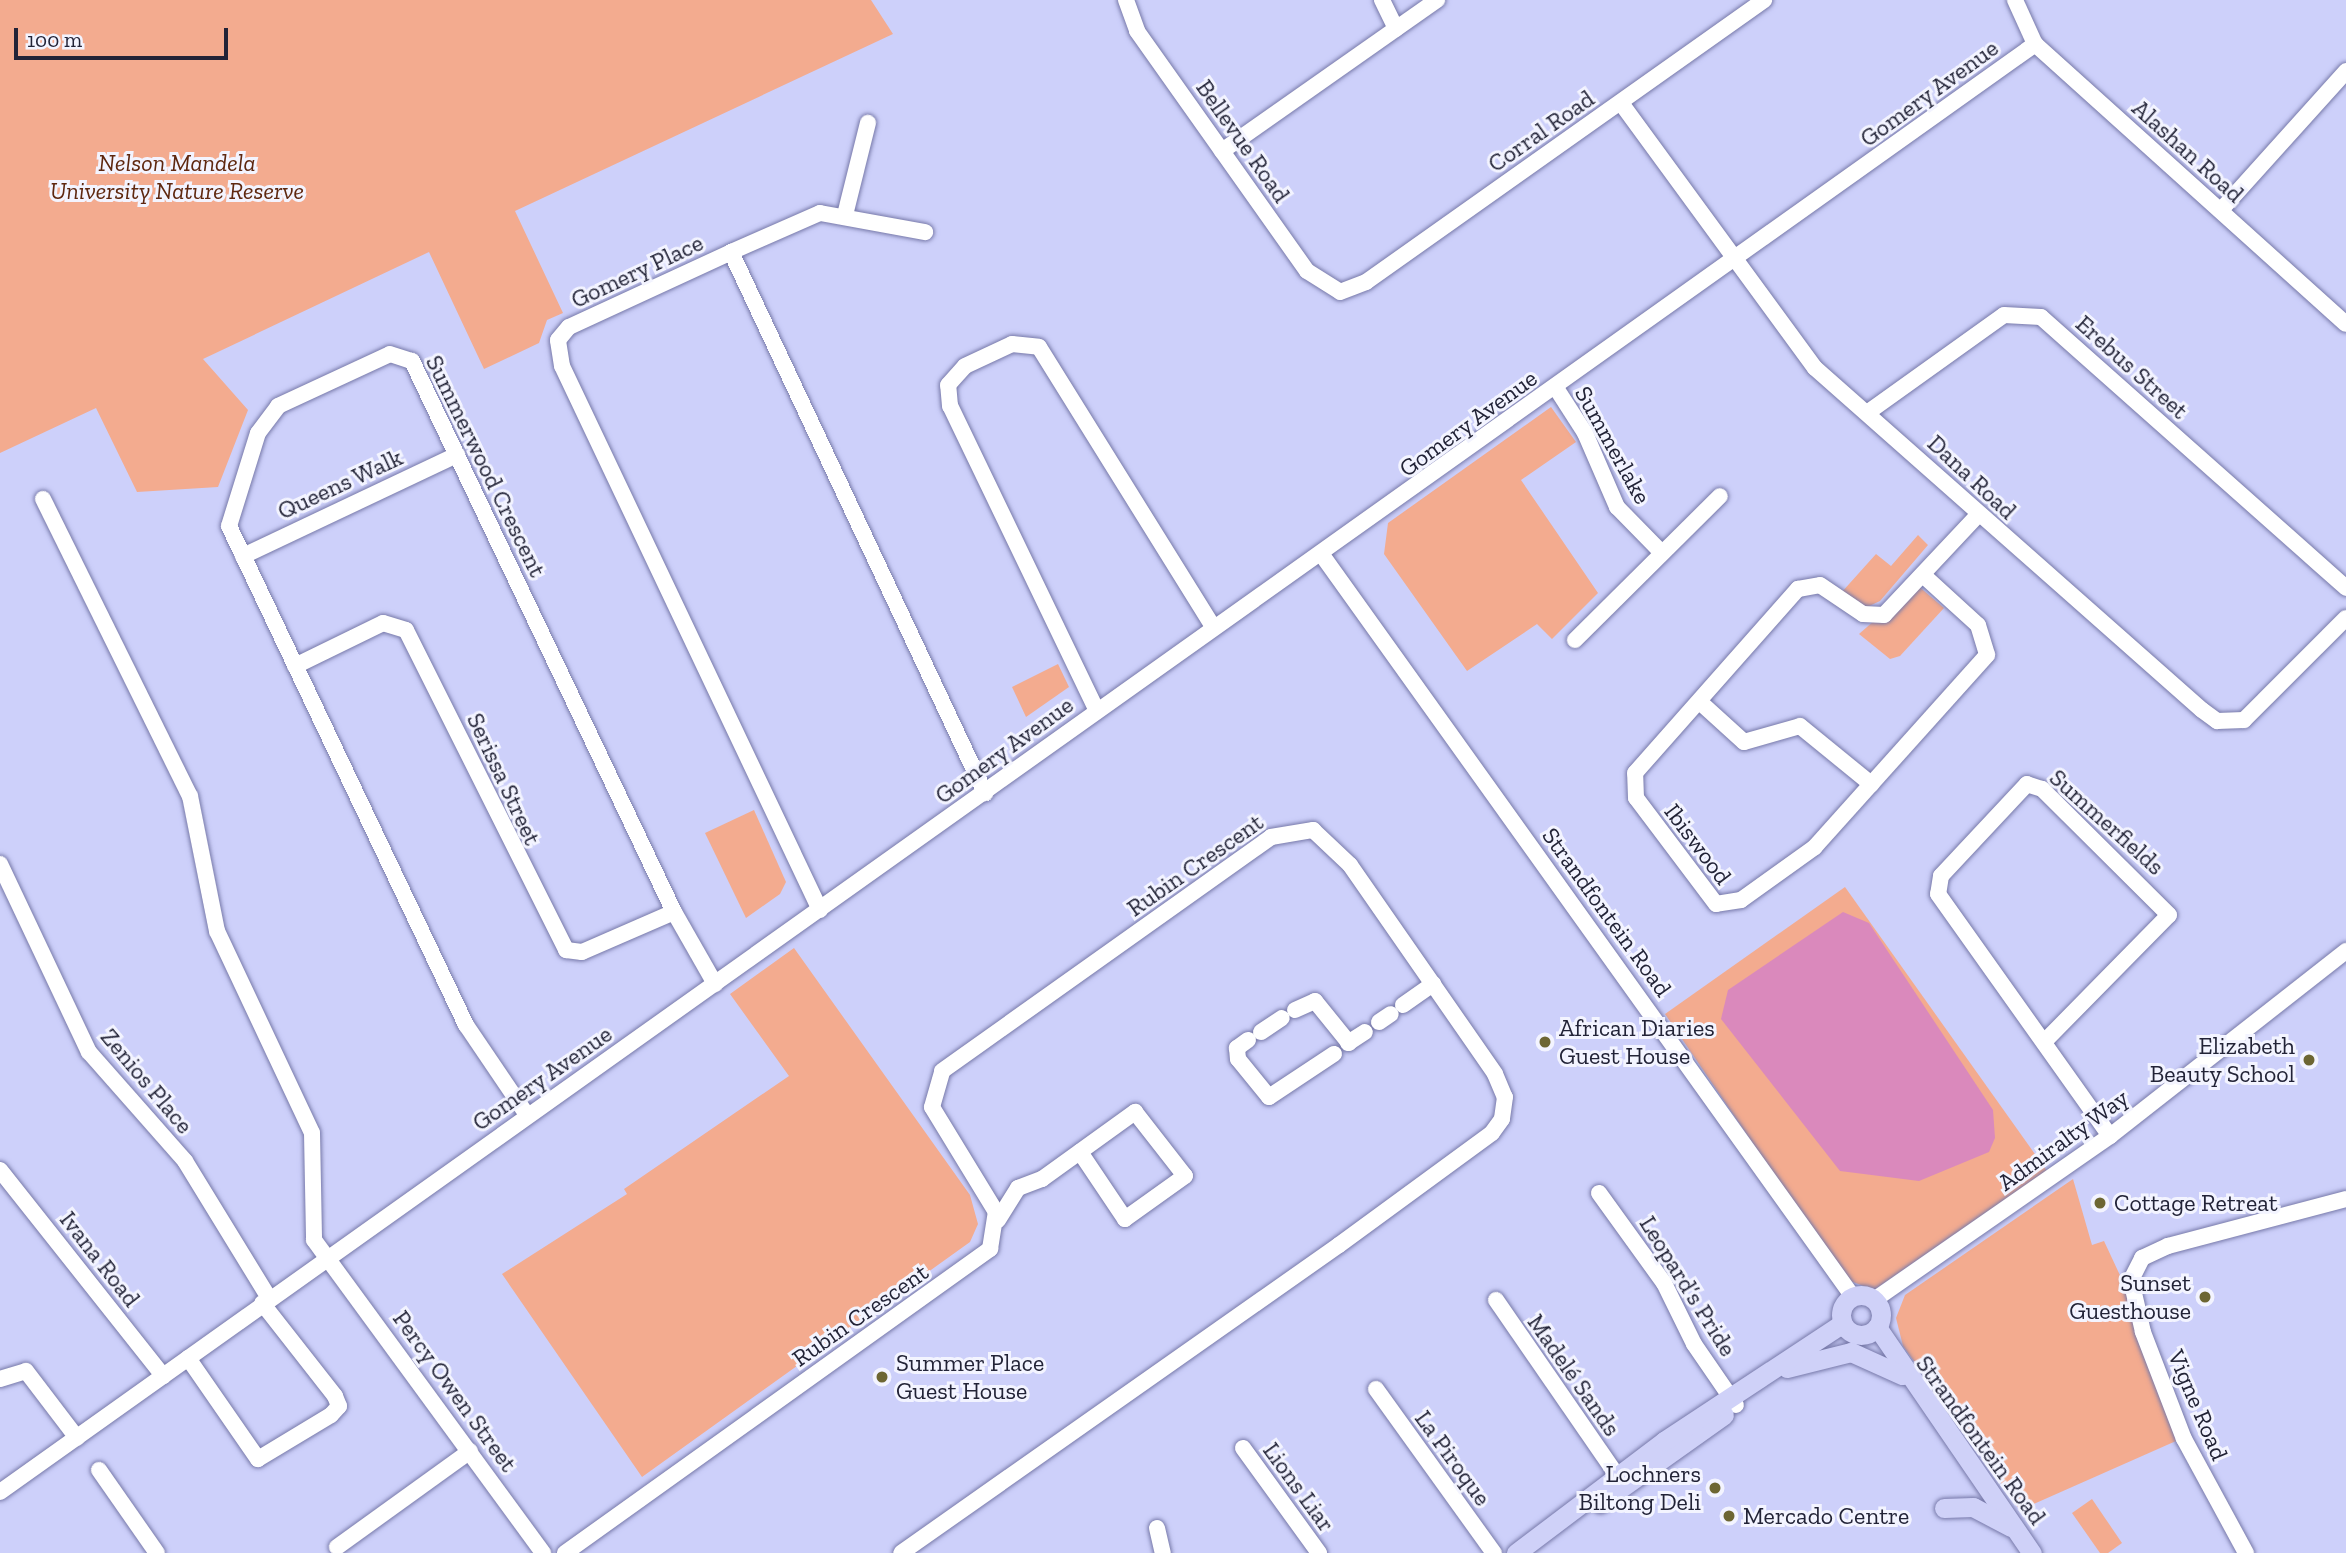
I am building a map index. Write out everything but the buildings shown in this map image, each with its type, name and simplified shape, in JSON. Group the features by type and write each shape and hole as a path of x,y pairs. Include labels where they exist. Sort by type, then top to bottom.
{"main road":[{"path":"1853,1297 1865,1320 1842,1309 1853,1297"},
{"name":"Admiralty Way","path":"1734,1401 1865,1320"},
{"name":"Admiralty Way","path":"1516,1553 1734,1401 1865,1320"},
{"name":"Strandfontein Road","path":"1865,1320 2032,1553"},
{"path":"1787,1368 1851,1352 1906,1377"},
{"name":"Admiralty Way","path":"1528,1553 1621,1480"},
{"path":"1944,1508 1973,1507 2017,1532"}],"street":[{"name":"Bellevue Road","path":"1126,0 1138,32 1307,271 1340,292"},
{"path":"1382,0 1396,29"},
{"path":"1222,151 1437,0"},
{"name":"Corral Road","path":"1340,292 1366,282 1764,0"},
{"name":"Alashan Road","path":"2015,0 2035,44 2346,324"},
{"name":"Gomery Avenue","path":"0,1492 163,1377 265,1300 820,911 1213,627 1322,555 2035,44"},
{"path":"2221,210 2346,71"},
{"name":"Dana Road","path":"1621,103 1734,261 1815,368 1867,412 1978,515 2217,721 2244,720 2346,618"},
{"path":"845,215 868,124"},
{"path":"731,252 803,216 845,215 925,232"},
{"name":"Gomery Place","path":"820,911 558,355 558,340 569,327 731,252 985,793"},
{"name":"Erebus Street","path":"1867,412 2004,315 2041,317 2346,588"},
{"path":"1097,711 950,406 948,385 965,366 1012,344 1038,347 1213,627"},
{"name":"Summerwood Crescent","path":"527,1115 466,1025 228,520 258,433 269,413 303,394 399,352 420,373 674,912 715,984"},
{"name":"Summerlake","path":"1556,388 1585,433 1617,507 1661,552"},
{"name":"Queens Walk","path":"243,556 457,455"},
{"path":"1575,640 1720,496"},
{"name":"Percy Owen Street","path":"43,499 190,796 217,931 312,1133 312,1232 327,1259 543,1553"},
{"name":"Ibiswood","path":"1923,575 1978,625 1989,650 1871,784 1801,858 1741,900 1716,904 1630,786 1635,773 1701,703 1798,589 1820,585 1863,614 1878,617 1923,575 1978,515"},
{"name":"Strandfontein Road","path":"1322,555 1853,1297"},
{"name":"Serissa Street","path":"295,666 383,623 406,630 566,950 582,952 674,912"},
{"path":"1701,703 1744,742 1800,726 1871,784"},
{"name":"Summerfields","path":"2044,1042 2169,915 2042,789 2027,784 1937,885 1942,902 2110,1136"},
{"name":"Rubin Crescent","path":"565,1553 981,1258 995,1240 998,1220 936,1116 932,1100 937,1075 1271,837 1299,828 1329,839 1502,1085 1504,1111 1492,1133 901,1553"},
{"name":"Zenios Place","path":"0,864 4,880 89,1052 185,1161 265,1300 335,1396 339,1406 331,1415 258,1459 188,1358"},
{"name":"Admiralty Way","path":"1865,1320 1902,1285 2110,1136 2346,951"},
{"path":"1391,1014 1433,984"},
{"path":"1334,1054 1269,1097 1238,1059 1237,1048 1289,1014 1315,1002 1349,1043 1365,1032"},
{"path":"998,1220 1018,1188 1080,1152 1136,1112 1185,1176 1125,1219 1080,1152"},
{"name":"Ivana Road","path":"0,1170 163,1377"},
{"name":"Leopard’s Pride","path":"1599,1193 1664,1283 1734,1401"},
{"name":"Vigne Road","path":"2246,1553 2163,1386 2131,1296 2136,1268 2168,1246 2346,1199"},
{"name":"Madelé Sands","path":"1496,1300 1621,1480"},
{"path":"0,1379 26,1371 77,1438"},
{"name":"La Piroque","path":"1376,1389 1494,1553"},
{"name":"Lions Liar","path":"1243,1448 1319,1553"},
{"path":"337,1547 470,1451"},
{"path":"99,1470 157,1553"},
{"path":"1157,1528 1163,1553"}],"green space":[{"name":"Nelson Mandela University Nature Reserve","path":"0,0 871,0 893,34 515,211 563,313 547,320 539,343 484,369 429,252 203,359 248,410 218,487 137,492 96,408 0,453"},
{"path":"1551,407 1576,442 1521,480 1598,593 1552,639 1537,624 1467,671 1384,554 1388,523"},
{"path":"1918,535 1928,545 1880,601 1865,608 1841,593 1876,554 1891,566"},
{"path":"1916,584 1944,608 1900,656 1890,659 1859,634"},
{"path":"1058,664 1069,687 1026,717 1012,687"},
{"path":"754,810 786,882 780,894 746,918 705,833"},
{"path":"1845,887 2047,1171 1874,1290 1845,1279 1665,1014"},
{"path":"794,948 970,1195 978,1224 970,1242 642,1477 502,1274 627,1194 624,1189 789,1076 730,994"},
{"path":"2073,1179 2092,1245 2104,1241 2125,1286 2176,1441 2020,1510 1903,1346 1896,1318 1905,1295"},
{"path":"2092,1499 2122,1543 2108,1553 2100,1553 2072,1513"}],"shaded area":[{"path":"1843,912 1869,923 1993,1110 1995,1138 1989,1152 1919,1181 1840,1171 1721,1019 1728,990"}],"place":[{"name":"African Diaries Guest House","path":"1545,1042"},
{"name":"Elizabeth Beauty School","path":"2309,1060"},
{"name":"Cottage Retreat","path":"2100,1203"},
{"name":"Sunset Guesthouse","path":"2205,1297"},
{"name":"Summer Place Guest House","path":"882,1377"},
{"name":"Lochners Biltong Deli","path":"1715,1488"},
{"name":"Mercado Centre","path":"1729,1516"}]}
